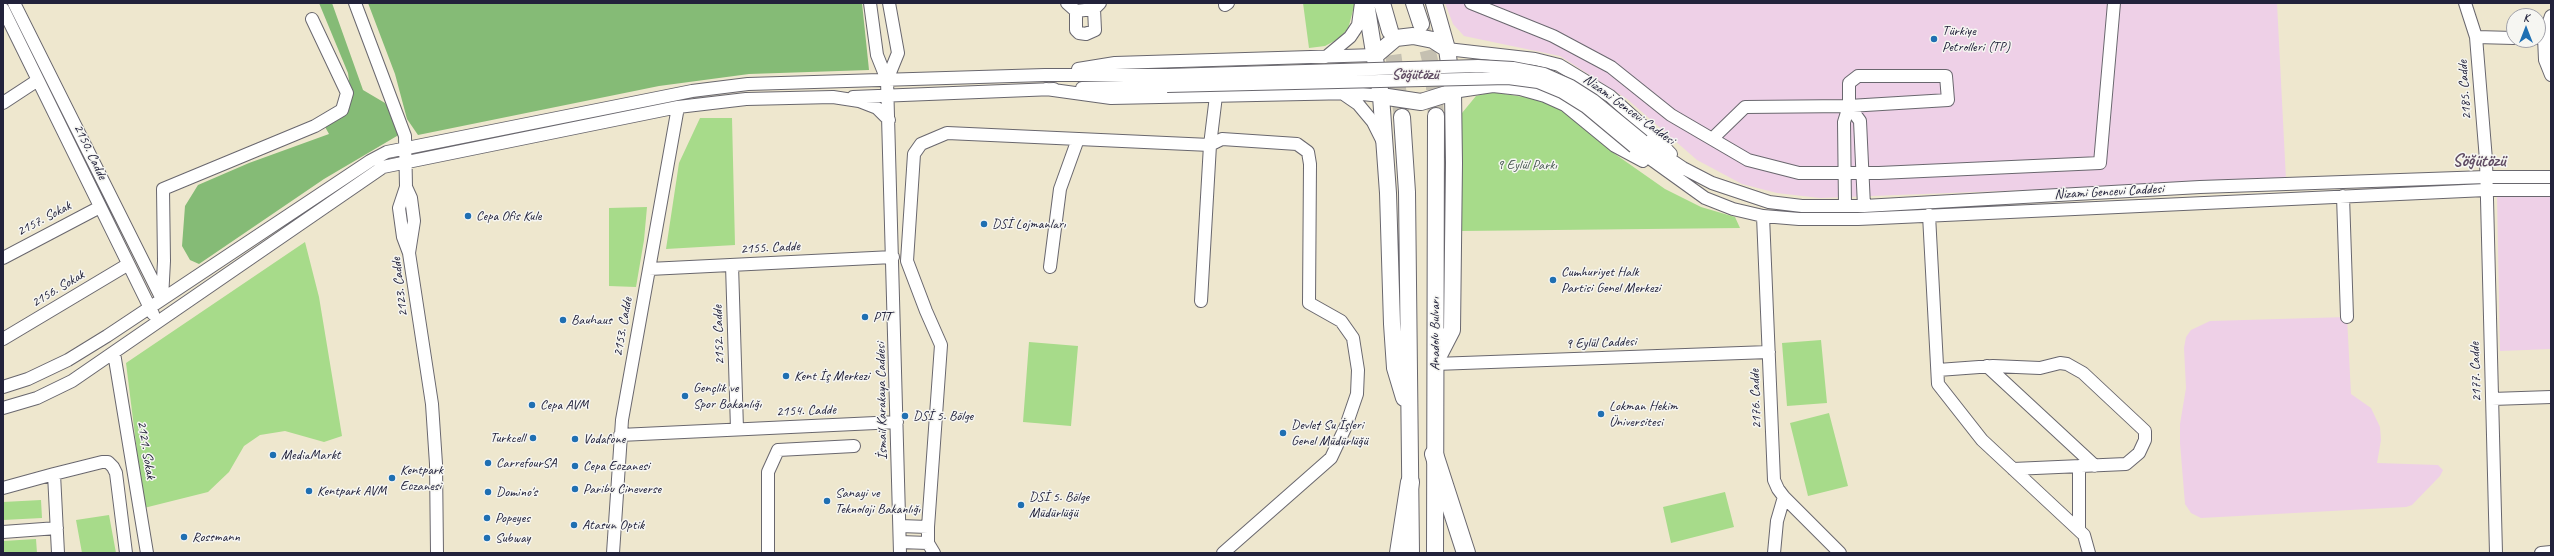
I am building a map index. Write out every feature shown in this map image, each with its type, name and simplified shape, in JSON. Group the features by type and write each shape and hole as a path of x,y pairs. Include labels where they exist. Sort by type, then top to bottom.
{"highway":[{"path":"1434,454 1466,553"},
{"path":"1399,553 1410,482"}],"main road":[{"path":"1366,3 1382,96 1386,148 1396,368 1410,420"},
{"path":"1382,3 1390,31"},
{"path":"1414,3 1421,24"},
{"path":"1434,3 1447,49 1453,92 1452,330 1435,364"},
{"path":"1376,55 1396,38 1413,36 1433,40 1447,49"},
{"path":"1382,96 1421,102 1453,92"},
{"name":"Anadolu Bulvarı","path":"1435,553 1434,454 1436,116"},
{"name":"Anadolu Bulvarı","path":"1402,118 1407,184 1411,553"}],"street":[{"name":"2150. Cadde","path":"14,3 169,314"},
{"path":"355,3 400,117 407,161"},
{"name":"İsmail Karakaya Caddesi","path":"870,3 877,55 887,80 888,96 900,548"},
{"name":"İsmail Karakaya Caddesi","path":"887,80 898,53 890,3"},
{"path":"1326,57 1350,37 1358,24 1361,3"},
{"path":"1471,3 1553,36 1611,67 1671,115 1748,160 1799,173 1845,173 2100,163 2114,3"},
{"name":"2185. Cadde","path":"2466,3 2476,38 2486,190"},
{"path":"1097,6 1095,30 1086,34 1079,33 1076,30 1071,7 1097,6"},
{"name":"2150. Cadde","path":"3,10 127,265 157,322"},
{"path":"2546,27 2551,16"},
{"path":"162,299 164,261 163,189 315,126 342,110 347,93 312,19"},
{"path":"2476,38 2506,38"},
{"path":"2543,48 2545,60 2551,75"},
{"name":"Nizami Gencevi Caddesi","path":"1447,49 1528,58 1559,65 1610,96 1651,132 1683,168"},
{"path":"1045,75 1115,63 1376,55"},
{"name":"Nizami Gencevi Caddesi","path":"1167,80 1414,74 1508,78 1538,82 1562,92 1639,144 1712,183 1769,202 1802,206 1864,206 2200,187 2486,177 2551,177"},
{"path":"3,386 28,379 68,360 380,155 406,148 692,91 797,82 1045,75 1167,80"},
{"path":"1712,139 1745,107 1849,106 1948,100 1946,76 1858,76 1849,83 1849,106 1844,122 1845,206"},
{"path":"3,103 38,80"},
{"path":"3,408 56,390 114,353 380,169 407,161 678,107 746,99 888,96 1046,89 1167,80"},
{"name":"Nizami Gencevi Caddesi","path":"1453,92 1494,86 1520,89 1544,96 1565,105 1615,146 1677,180 1705,198 1733,209 1763,216 1858,219 2486,190 2551,190"},
{"path":"1046,89 1111,98 1342,93 1365,93 1382,96"},
{"path":"1342,93 1358,104 1373,122 1386,148"},
{"path":"833,97 859,101 877,108 889,120 907,95"},
{"path":"1201,300 1210,145 1216,96"},
{"path":"1849,106 1860,121 1864,206"},
{"name":"2153. Cadde","path":"613,553 620,435 678,107"},
{"path":"900,548 931,548 928,527 941,345 926,312 907,261 914,154 921,144 947,133 1210,145 1222,139 1297,144 1308,152 1310,164 1309,303 1341,321 1353,338 1358,370 1357,394 1346,426 1331,458 1223,553"},
{"path":"1050,267 1060,189 1078,139"},
{"name":"Nizami Gencevi Caddesi","path":"1639,144 1677,180"},
{"name":"2123. Cadde","path":"407,161 406,187 401,197 400,215 403,237 409,252 432,404 436,464 437,553"},
{"name":"2177. Cadde","path":"2486,190 2496,553"},
{"path":"2343,196 2347,317"},
{"name":"2157. Sokak","path":"3,258 100,207"},
{"path":"1929,215 1938,384 1982,440 2084,535 2089,553"},
{"name":"2176. Cadde","path":"1763,216 1774,480 1784,497 1840,553"},
{"name":"2155. Cadde","path":"649,269 893,257"},
{"name":"2156. Sokak","path":"3,339 127,265"},
{"name":"2152. Cadde","path":"732,265 737,429"},
{"name":"9 Eylül Caddesi","path":"1435,364 1769,352"},
{"name":"2121. Sokak","path":"114,353 147,553"},
{"path":"1938,370 1987,366 2040,368 2060,363 2067,364 2083,373 2145,431 2145,440 2139,453 2126,464 2014,469"},
{"path":"1987,366 2095,466"},
{"path":"2492,399 2551,397"},
{"name":"2154. Cadde","path":"620,435 897,422"},
{"path":"768,553 768,472 778,450 854,446"},
{"path":"3,488 102,462 108,462 116,473 126,553"},
{"path":"2079,466 2079,530"},
{"path":"54,474 58,553"},
{"path":"1774,553 1777,521 1784,497"},
{"path":"900,526 928,527"},
{"path":"3,532 57,528"},
{"path":"2541,553 2551,552"}],"shaded area":[{"path":"1445,3 2277,3 2286,180 1820,198 1777,193 1742,184 1697,160 1627,99 1560,56 1464,36 1453,24"},
{"path":"2497,195 2551,195 2551,349 2500,351"},
{"path":"2347,317 2351,394 2371,408 2380,427 2381,440 2377,463 2438,465 2443,470 2440,476 2412,505 2406,507 2201,518 2191,513 2185,504 2180,424 2186,388 2184,348 2186,337 2191,330 2210,321"}],"green space":[{"path":"319,3 332,3 363,90 385,103 402,133 324,179 199,264 190,260 182,246 185,206 198,185 249,163 329,134 324,125 348,112 351,96 348,73"},
{"path":"368,3 862,3 869,70 749,74 659,86 418,135 407,119 395,74"},
{"path":"1303,3 1355,3 1348,29 1338,39 1325,46 1309,48"},
{"name":"9 Eylül Parkı","path":"1492,92 1530,98 1557,106 1615,154 1665,189 1701,207 1735,217 1740,228 1462,231 1462,113 1476,96"},
{"path":"700,118 732,118 735,245 666,249 679,163"},
{"path":"647,207 644,240 636,287 609,286 609,208"},
{"path":"305,242 319,297 342,436 324,442 285,431 260,435 244,446 229,472 208,492 144,508 126,363"},
{"path":"1821,340 1827,403 1787,406 1782,343"},
{"path":"1029,342 1078,346 1071,426 1023,422"},
{"path":"1829,413 1848,486 1808,496 1790,423"},
{"path":"1725,492 1734,527 1671,543 1663,507"},
{"path":"41,500 42,518 3,520 3,502"},
{"path":"109,515 116,553 82,553 76,520"},
{"path":"36,539 37,553 3,553 3,541"}],"tunnel":[{"path":"1422,27 1433,73 1436,116"},
{"path":"1390,31 1402,117"}],"place":[{"name":"Türkiye Petrolleri (TP)","path":"1934,39"},
{"name":"Cepa Ofis Kule","path":"468,216"},
{"name":"DSİ Lojmanları","path":"984,224"},
{"name":"Cumhuriyet Halk Partisi Genel Merkezi","path":"1553,280"},
{"name":"PTT","path":"865,317"},
{"name":"Bauhaus","path":"563,320"},
{"name":"Kent İş Merkezi","path":"786,376"},
{"name":"Gençlik ve Spor Bakanlığı","path":"685,396"},
{"name":"Cepa AVM","path":"532,405"},
{"name":"Lokman Hekim Üniversitesi","path":"1601,414"},
{"name":"DSİ 5. Bölge","path":"905,416"},
{"name":"Devlet Su İşleri Genel Müdürlüğü","path":"1283,433"},
{"name":"Turkcell","path":"533,438"},
{"name":"Vodafone","path":"575,439"},
{"name":"MediaMarkt","path":"273,455"},
{"name":"CarrefourSA","path":"488,463"},
{"name":"Cepa Eczanesi","path":"575,466"},
{"name":"Kentpark Eczanesi","path":"392,478"},
{"name":"Paribu Cineverse","path":"575,489"},
{"name":"Kentpark AVM","path":"309,491"},
{"name":"Domino's","path":"488,492"},
{"name":"Sanayi ve Teknoloji Bakanlığı","path":"827,501"},
{"name":"DSİ 5. Bölge Müdürlüğü","path":"1021,505"},
{"name":"Popeyes","path":"487,518"},
{"name":"Atasun Optik","path":"574,525"},
{"name":"Rossmann","path":"184,537"},
{"name":"Subway","path":"487,538"}],"district":[{"name":"Söğütözü","path":"1415,75"},
{"name":"Söğütözü","path":"2479,161"}]}
